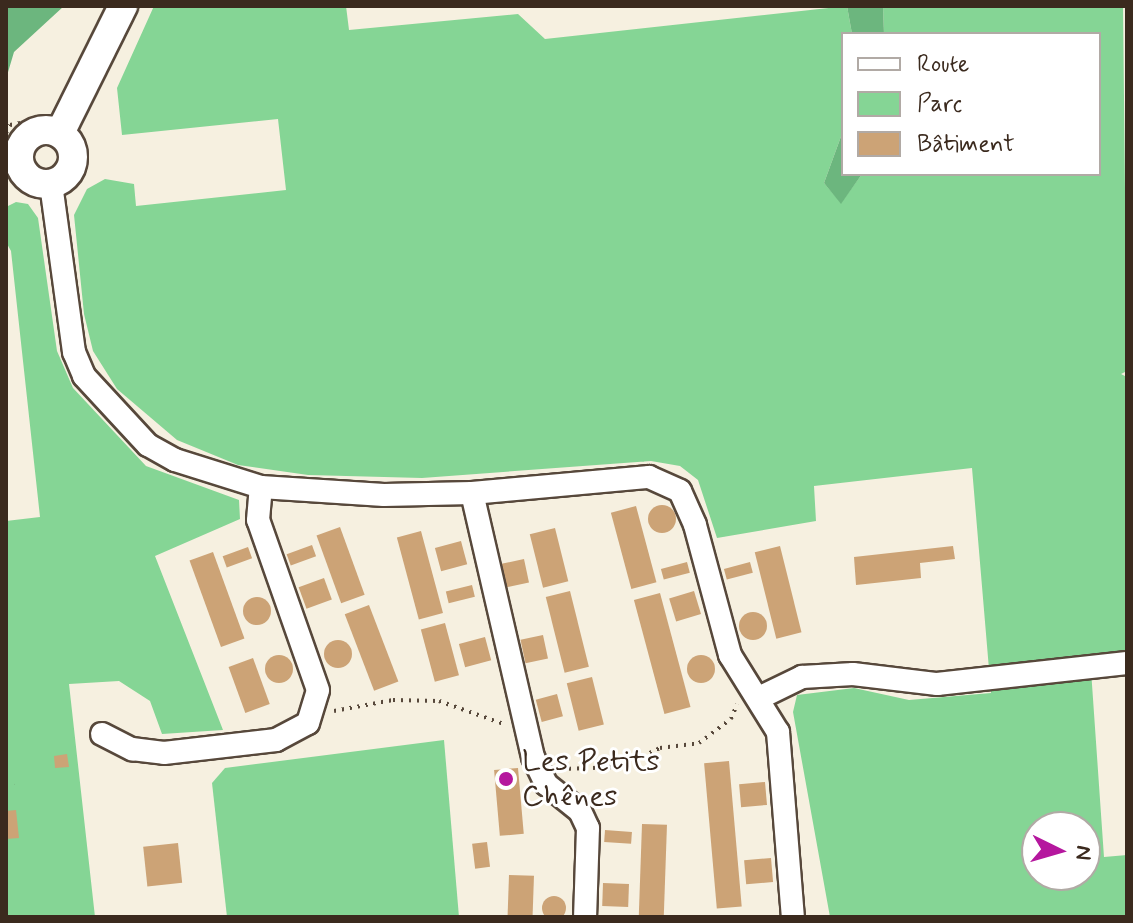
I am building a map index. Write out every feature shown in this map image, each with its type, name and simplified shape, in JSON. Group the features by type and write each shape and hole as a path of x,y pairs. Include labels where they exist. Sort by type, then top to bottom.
{"street":[{"path":"33,133 73,155 63,178 51,184 14,175 20,150 123,6"},
{"path":"51,184 74,352 84,376 148,445 175,460 261,487 384,495 472,493 649,477 680,491 695,525 730,655 756,692 778,732 793,917"},
{"path":"102,734 132,749 164,753 290,737 315,711 313,673 258,520 261,487"},
{"path":"472,493 523,717 539,772 580,811 588,828 585,917"},
{"path":"756,692 802,677 853,674 937,684 1127,663"}],"path":[{"path":"539,772 621,767 660,748 699,743 731,719 756,692"},
{"path":"315,711 393,700 439,701 502,724 523,717"},
{"path":"6,784 14,783"}],"green space":[{"path":"6,6 64,6 14,52 6,79"},
{"path":"154,6 346,6 349,30 518,14 545,39 847,6 852,32 841,32 841,136 824,183 841,203 861,176 1101,176 1101,32 884,32 883,6 1123,6 1127,371 1121,374 1127,377 1127,666 1091,670 1101,811 1021,811 1021,891 1101,891 1101,814 1104,857 1127,855 1127,917 830,917 793,712 797,695 854,688 909,700 991,693 972,468 814,486 816,521 717,538 698,480 680,466 651,461 422,478 308,475 238,465 177,440 117,389 93,351 84,314 74,215 87,189 105,179 134,184 136,206 286,190 278,119 122,135 117,88"},
{"path":"847,6 883,6 884,32 852,32"},
{"path":"841,136 841,176 861,176 841,204 824,183"},
{"path":"16,202 28,204 38,218 57,351 73,388 146,466 239,500 240,519 155,556 223,730 162,734 150,701 119,681 69,684 95,917 6,917 6,521 40,517 11,251 6,242 6,207"},
{"path":"444,740 459,917 227,917 212,783 225,768"}],"building":[{"path":"662,505 672,509 676,519 672,529 662,533 652,529 648,519 652,509"},
{"path":"636,506 656,582 631,589 611,513"},
{"path":"340,527 365,595 341,603 317,536"},
{"path":"555,528 568,581 543,588 530,534"},
{"path":"421,531 443,613 419,620 397,537"},
{"path":"461,541 467,564 441,571 435,548"},
{"path":"312,545 316,556 291,566 287,554"},
{"path":"780,546 802,632 776,639 755,552"},
{"path":"953,546 955,559 920,563 921,578 856,585 854,557"},
{"path":"248,547 252,558 227,568 223,556"},
{"path":"213,552 244,638 221,647 190,561"},
{"path":"524,559 529,582 506,587 502,564"},
{"path":"687,562 690,573 664,580 661,569"},
{"path":"750,562 753,573 727,580 724,569"},
{"path":"324,578 332,600 306,609 299,587"},
{"path":"472,585 475,597 449,603 446,592"},
{"path":"570,591 589,667 565,673 546,597"},
{"path":"694,591 701,614 676,622 669,599"},
{"path":"660,593 691,707 664,714 634,600"},
{"path":"257,597 267,601 271,611 267,621 257,625 247,621 243,611 247,601"},
{"path":"369,605 398,682 374,691 345,614"},
{"path":"753,612 763,616 767,626 763,636 753,640 743,636 739,626 743,616"},
{"path":"445,623 459,675 435,682 421,629"},
{"path":"543,635 548,658 525,663 521,640"},
{"path":"485,637 491,660 465,667 459,644"},
{"path":"338,640 348,644 352,654 348,664 338,668 328,664 324,654 328,644"},
{"path":"279,655 289,659 293,669 289,679 279,683 269,679 265,669 269,659"},
{"path":"701,655 711,659 715,669 711,679 701,683 691,679 687,669 691,659"},
{"path":"253,658 270,704 245,713 229,667"},
{"path":"592,677 604,725 579,731 567,683"},
{"path":"557,694 563,716 542,722 536,700"},
{"path":"67,754 69,767 55,768 54,756"},
{"path":"729,761 742,906 717,909 704,763"},
{"path":"518,768 524,834 500,836 494,770"},
{"path":"765,782 767,805 741,807 739,784"},
{"path":"16,810 19,838 6,839 6,811"},
{"path":"642,824 667,825 664,916 639,915"},
{"path":"605,830 632,832 631,844 604,842"},
{"path":"487,842 490,867 475,869 472,844"},
{"path":"178,843 182,883 147,886 143,847"},
{"path":"771,858 773,882 746,884 744,860"},
{"path":"509,875 534,876 533,917 508,917"},
{"path":"603,883 629,884 628,907 602,906"},
{"path":"554,896 563,899 566,908 563,917 554,920 545,917 542,908 545,899"}],"place":[{"name":"Les Petits Chênes","path":"506,779"}]}
